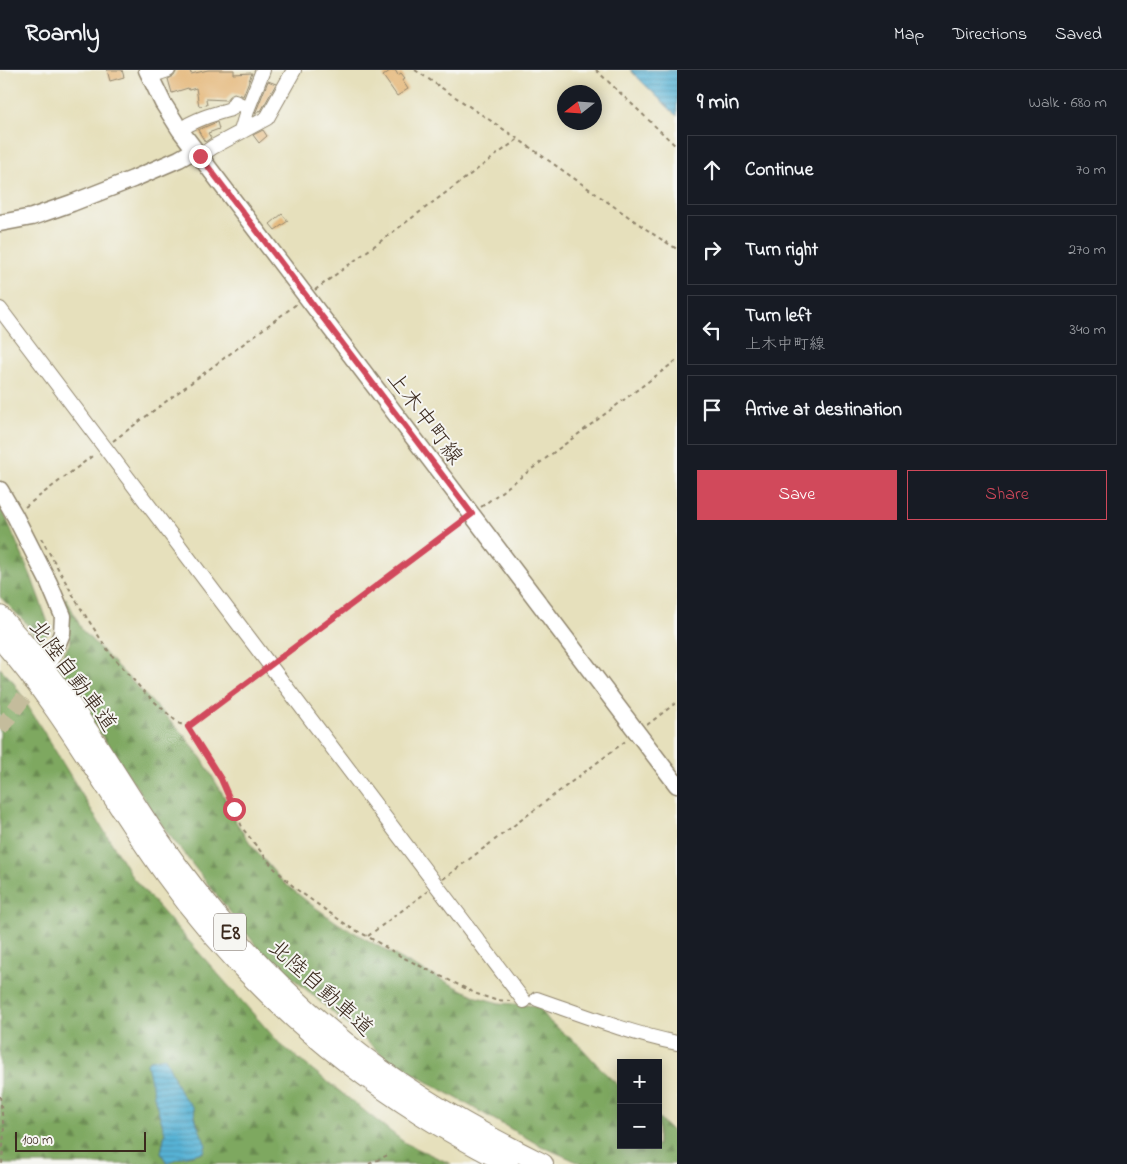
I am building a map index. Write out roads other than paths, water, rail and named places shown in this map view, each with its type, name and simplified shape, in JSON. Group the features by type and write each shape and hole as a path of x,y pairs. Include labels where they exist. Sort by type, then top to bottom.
{"highway":[{"name":"北陸自動車道","path":"0,616 30,650 60,690 179,868 207,905 272,977 346,1043 386,1073 472,1127 543,1164"},
{"name":"北陸自動車道","path":"0,639 19,660 47,697 164,874 194,913 260,986 305,1028 378,1086 422,1116 508,1164"}],"main road":[{"name":"上木中町線","path":"149,73 163,103 180,130 677,785"},
{"path":"0,223 32,216 72,203 198,153"},
{"path":"0,490 49,583 63,616 62,633 52,660"}],"street":[{"path":"149,73 168,70"},
{"path":"241,132 263,70"},
{"path":"198,153 267,118 294,70"},
{"path":"180,130 188,124 207,116 231,109 235,102 248,108"},
{"path":"0,309 436,884 530,1000 677,1043"}],"water":[{"path":"630,70 677,70 677,116"},
{"path":"165,1057 181,1094 193,1107 197,1124 206,1145 204,1152 167,1163 161,1153 165,1133 147,1064 149,1060"}],"tunnel":[{"path":"0,729 42,673"}]}
